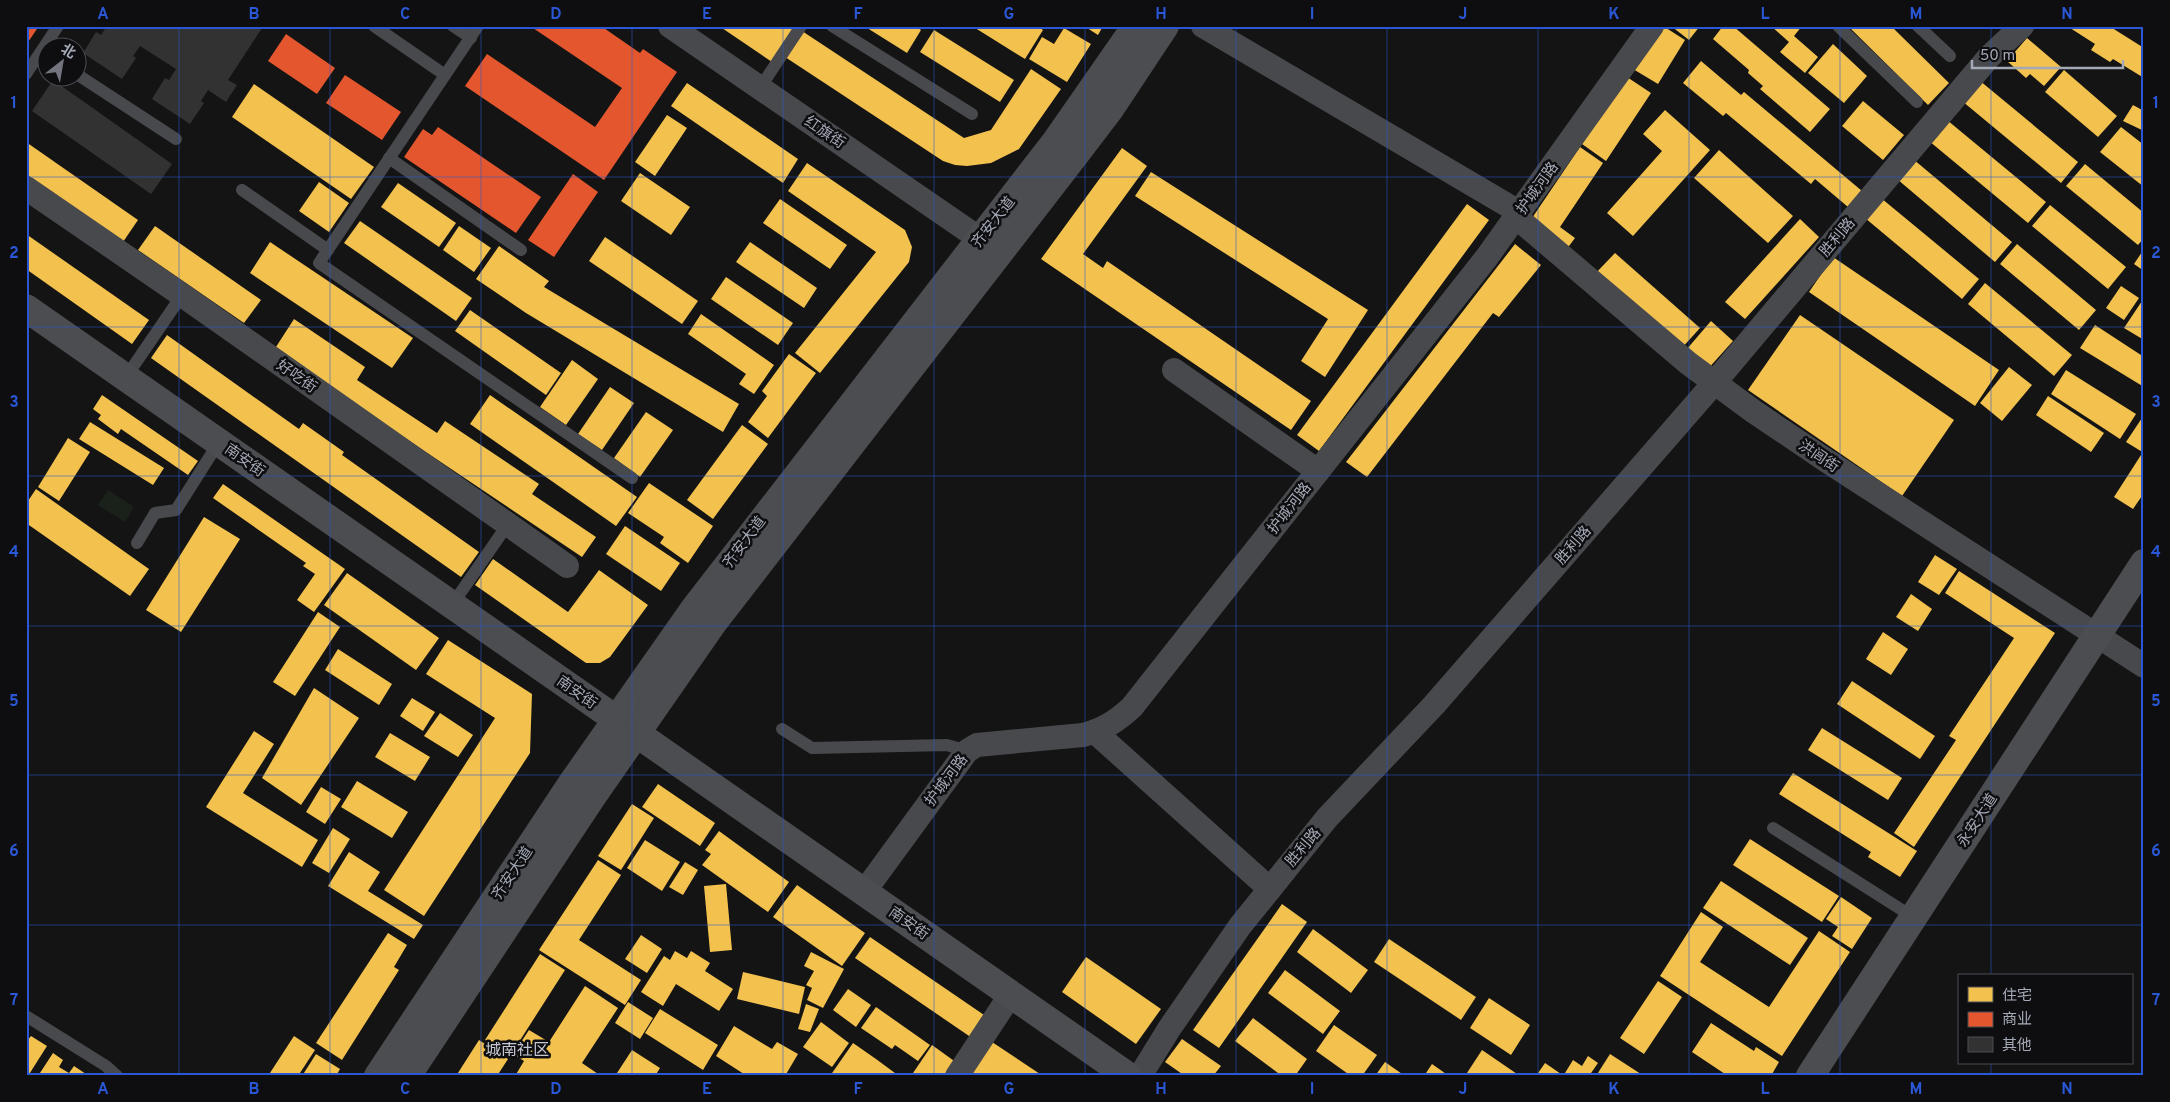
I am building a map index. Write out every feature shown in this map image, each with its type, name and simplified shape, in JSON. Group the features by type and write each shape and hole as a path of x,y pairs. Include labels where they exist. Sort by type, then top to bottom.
{"main road":[{"name":"齐安大道","path":"407,1076 626,726 694,609 757,525 1056,141 1136,26"},
{"name":"齐安大道","path":"378,1076 626,726 713,623 776,539 1076,156 1165,26"},
{"name":"南安街","path":"26,308 1128,1076"},
{"name":"永安大道","path":"1810,1076 2144,563"}],"street":[{"name":"红旗街","path":"670,26 980,239"},
{"name":"洪闾街","path":"1203,26 1518,215 1688,363 1827,461 2144,666"},
{"name":"护城河路","path":"864,892 967,751 977,745 1083,735 1095,732 1120,718 1132,707 1487,257 1652,26"},
{"name":"胜利路","path":"1140,1076 1204,977 1270,889 1328,818 1434,705 1715,382 1989,56 2022,26"},
{"name":"好吃街","path":"26,188 182,295 567,566"},
{"path":"1174,370 1318,471"},
{"path":"1095,732 1270,889"},
{"path":"957,1076 1011,994"}],"lane":[{"path":"52,38 58,26"},
{"path":"374,26 445,75"},
{"path":"453,26 470,38"},
{"path":"478,26 319,263 632,478"},
{"path":"760,88 801,26"},
{"path":"832,26 972,114"},
{"path":"1838,26 1916,102"},
{"path":"1918,26 1950,56"},
{"path":"26,74 38,60"},
{"path":"88,82 176,140"},
{"path":"389,158 521,250"},
{"path":"242,190 328,250"},
{"path":"126,377 182,295"},
{"path":"137,543 155,513 176,510 219,442"},
{"path":"452,605 508,524"},
{"path":"782,729 812,748 947,745 967,751"},
{"path":"1773,828 1913,918"},
{"path":"26,1016 106,1066 117,1076"}],"shaded area":[{"path":"108,490 134,507 125,522 98,505"}],"building: 住宅":[{"path":"719,26 795,26 772,62"},
{"path":"864,26 915,26 921,30 907,53"},
{"path":"972,26 1037,26 1043,30 1025,59"},
{"path":"1084,26 1103,26 1098,35"},
{"path":"1663,26 1685,40 1658,84 1633,69"},
{"path":"1671,26 1700,26 1689,40"},
{"path":"1723,26 1733,26 1830,109 1810,132 1760,89 1763,86 1748,73 1749,70 1713,39"},
{"path":"1771,26 1802,26 1794,36 1818,57 1805,73 1780,52 1789,42"},
{"path":"1848,26 1891,26 1949,83 1928,105"},
{"path":"2067,26 2109,26 2144,48 2144,78 2113,59 2110,62 2091,50 2095,44"},
{"path":"1064,28 1091,44 1067,82 1029,59 1042,37 1054,44"},
{"path":"934,30 1014,80 1000,102 920,52"},
{"path":"802,31 964,138 991,130 1031,69 1061,89 1019,149 991,163 967,166 955,165 943,161 785,57"},
{"path":"2027,38 2061,67 2044,86 2030,74 2026,78 2007,61"},
{"path":"1833,44 1867,76 1844,103 1808,73"},
{"path":"1701,61 1741,95 1744,92 1862,191 1848,207 1815,179 1811,184 1726,113 1723,116 1683,83"},
{"path":"2064,70 2117,116 2098,137 2045,92"},
{"path":"1627,77 1651,93 1606,161 1582,144"},
{"path":"1979,80 2078,162 2061,183 1962,101"},
{"path":"687,83 798,159 783,183 671,106"},
{"path":"254,84 374,167 351,199 232,117"},
{"path":"1863,101 1904,135 1883,160 1842,126"},
{"path":"2133,105 2144,111 2144,131 2123,121"},
{"path":"1665,110 1710,150 1633,236 1607,213 1662,151 1643,134"},
{"path":"667,115 687,128 655,176 635,162"},
{"path":"1947,120 2046,202 2028,223 1929,141"},
{"path":"2121,127 2144,145 2144,187 2100,152"},
{"path":"26,142 138,220 123,242 26,174"},
{"path":"1580,147 1603,163 1560,227 1575,238 1566,250 1530,221"},
{"path":"1122,148 1147,166 1083,254 1103,268 1107,261 1311,401 1291,430 1041,259"},
{"path":"1719,150 1793,216 1768,243 1694,178"},
{"path":"1913,159 2012,242 1995,262 1897,179"},
{"path":"807,163 905,230 912,247 909,262 820,373 795,353 876,252 788,191"},
{"path":"2085,164 2144,213 2144,238 2138,245 2066,186"},
{"path":"1151,172 1368,310 1325,377 1301,361 1328,319 1135,196"},
{"path":"640,173 690,207 671,235 621,201"},
{"path":"319,182 349,203 329,232 299,211"},
{"path":"398,183 456,223 439,247 381,207"},
{"path":"1881,198 1979,279 1962,299 1865,218"},
{"path":"780,199 847,245 830,269 763,223"},
{"path":"1467,204 1489,220 1319,451 1297,435"},
{"path":"2050,205 2126,267 2108,289 2032,226"},
{"path":"1800,219 1819,237 1745,319 1725,302"},
{"path":"360,221 472,298 456,321 344,243"},
{"path":"155,226 261,300 244,323 138,250"},
{"path":"459,226 491,248 474,272 443,250"},
{"path":"26,234 149,320 132,344 26,269"},
{"path":"605,237 698,301 682,324 589,261"},
{"path":"270,242 413,338 392,368 250,273"},
{"path":"750,242 817,288 804,308 736,262"},
{"path":"1515,244 1541,265 1499,317 1493,313 1367,477 1346,462"},
{"path":"2017,244 2096,310 2079,330 2000,264"},
{"path":"499,246 549,281 544,287 739,404 723,432 526,313 476,279"},
{"path":"2144,249 2144,271 2134,264"},
{"path":"1615,253 1700,328 1681,349 1593,276"},
{"path":"1833,257 1999,370 1975,406 1809,292"},
{"path":"726,277 793,323 778,345 711,299"},
{"path":"1985,283 2072,355 2054,376 1968,304"},
{"path":"2121,286 2139,298 2124,320 2106,308"},
{"path":"2144,298 2144,340 2124,328"},
{"path":"470,310 561,373 546,395 455,331"},
{"path":"701,314 774,365 754,394 739,384 746,374 688,334"},
{"path":"1800,315 1954,420 1902,496 1748,390"},
{"path":"294,319 365,367 357,380 437,433 445,421 539,484 532,494 596,537 582,557 274,350"},
{"path":"1711,321 1733,341 1707,370 1686,350"},
{"path":"2095,325 2144,357 2144,387 2080,348"},
{"path":"167,335 299,429 303,423 344,452 342,455 479,552 461,577 151,358"},
{"path":"789,354 816,373 768,438 748,422 767,396 762,391"},
{"path":"572,360 598,379 566,425 540,407"},
{"path":"2009,367 2032,385 2002,421 1980,403"},
{"path":"2066,370 2136,414 2120,439 2051,394"},
{"path":"610,387 634,403 602,450 578,434"},
{"path":"102,395 198,461 188,475 121,429 118,434 98,419 101,415 93,409"},
{"path":"490,395 637,497 616,526 470,424"},
{"path":"2048,396 2104,433 2091,452 2036,415"},
{"path":"646,412 673,430 640,477 614,458"},
{"path":"2144,415 2144,453 2126,442"},
{"path":"90,422 164,468 153,485 79,439"},
{"path":"742,425 768,444 713,519 687,500"},
{"path":"68,438 90,452 59,501 38,487"},
{"path":"2141,455 2144,457 2144,493 2133,509 2114,497"},
{"path":"649,483 713,526 688,563 660,543 664,537 628,513"},
{"path":"223,484 345,569 314,612 297,600 315,574 303,566 306,563 213,498"},
{"path":"36,489 149,569 130,596 26,523 26,504"},
{"path":"204,517 240,539 181,632 146,610"},
{"path":"625,526 680,563 661,591 606,554"},
{"path":"1935,555 1957,569 1939,595 1918,582"},
{"path":"493,559 568,612 599,570 648,605 610,657 600,663 586,663 475,585"},
{"path":"1959,571 2055,633 1914,847 1894,833 1956,740 1949,736 2014,638 1945,593"},
{"path":"347,573 439,638 416,670 324,605"},
{"path":"1911,594 1932,609 1918,631 1896,617"},
{"path":"318,612 340,627 295,696 273,682"},
{"path":"1883,632 1908,649 1891,675 1866,659"},
{"path":"448,640 532,694 530,753 424,916 384,890 495,718 426,674"},
{"path":"338,649 392,684 379,705 325,670"},
{"path":"1852,681 1935,736 1920,759 1837,704"},
{"path":"314,688 359,718 301,805 262,778"},
{"path":"412,698 435,712 423,731 400,716"},
{"path":"440,713 473,735 458,757 424,736"},
{"path":"1822,728 1902,778 1888,800 1808,750"},
{"path":"254,731 274,744 243,793 318,840 302,867 206,807"},
{"path":"390,733 430,757 415,781 375,757"},
{"path":"1793,773 1917,851 1900,877 1868,857 1871,852 1779,794"},
{"path":"357,781 408,812 392,838 341,807"},
{"path":"658,784 715,823 700,846 642,807"},
{"path":"321,787 341,799 325,824 306,812"},
{"path":"632,804 654,818 621,870 598,856"},
{"path":"333,828 350,839 329,873 312,863"},
{"path":"719,831 789,882 768,912 702,865 711,854 705,850"},
{"path":"1750,839 1839,896 1822,922 1733,865"},
{"path":"645,840 680,862 662,891 627,868"},
{"path":"349,852 380,872 368,891 423,925 414,939 328,886"},
{"path":"598,860 621,875 579,940 641,980 625,1005 539,950"},
{"path":"685,862 698,870 683,895 669,887"},
{"path":"1721,881 1808,938 1790,965 1703,908"},
{"path":"726,884 732,950 710,952 704,886"},
{"path":"797,885 865,933 842,966 773,917"},
{"path":"1841,897 1872,918 1852,949 1832,936 1838,927 1826,919"},
{"path":"1282,904 1307,922 1219,1048 1193,1030"},
{"path":"1701,912 1723,927 1700,962 1769,1007 1819,931 1850,952 1782,1056 1660,976"},
{"path":"1313,929 1368,970 1351,993 1297,952"},
{"path":"388,933 407,945 394,967 399,970 342,1060 316,1043"},
{"path":"641,935 662,949 647,973 625,959"},
{"path":"870,937 987,1017 972,1038 855,958"},
{"path":"1389,939 1476,997 1461,1020 1374,962"},
{"path":"675,951 687,958 691,951 710,963 705,971 733,989 719,1011 676,984 663,1006 641,992 664,956 670,960"},
{"path":"811,952 844,969 823,1008 807,1000 812,988 806,985 814,971 804,966"},
{"path":"540,954 565,970 510,1056 485,1040"},
{"path":"1086,957 1161,1009 1136,1044 1062,992"},
{"path":"1285,970 1340,1011 1323,1034 1268,993"},
{"path":"743,972 805,987 799,1014 737,999"},
{"path":"1658,981 1682,997 1644,1054 1620,1038"},
{"path":"585,986 618,1008 582,1063 601,1076 515,1076 524,1061 513,1054 529,1030 549,1042"},
{"path":"848,989 871,1005 856,1027 833,1010"},
{"path":"1489,998 1530,1025 1511,1055 1470,1028"},
{"path":"628,1002 653,1018 640,1039 615,1023"},
{"path":"806,1004 819,1009 810,1032 798,1029"},
{"path":"876,1007 930,1045 918,1061 895,1045 892,1049 861,1028"},
{"path":"660,1009 718,1045 703,1070 645,1033"},
{"path":"1253,1018 1307,1059 1295,1076 1282,1076 1235,1041"},
{"path":"821,1022 849,1043 832,1067 803,1047"},
{"path":"1711,1023 1754,1051 1756,1047 1779,1062 1771,1076 1728,1076 1692,1052"},
{"path":"1334,1025 1377,1055 1362,1076 1351,1076 1316,1051"},
{"path":"734,1026 772,1049 777,1042 798,1054 785,1076 747,1076 716,1056"},
{"path":"31,1036 47,1046 28,1076 26,1076 26,1042"},
{"path":"294,1036 315,1050 298,1076 268,1076"},
{"path":"1182,1039 1221,1066 1213,1076 1185,1076 1165,1062"},
{"path":"479,1040 508,1059 497,1076 456,1076"},
{"path":"989,1040 1043,1076 968,1076"},
{"path":"853,1043 876,1059 899,1076 830,1076"},
{"path":"932,1045 957,1063 947,1076 911,1076"},
{"path":"632,1050 660,1068 655,1076 621,1076 617,1073"},
{"path":"1482,1050 1520,1076 1465,1076"},
{"path":"53,1053 63,1060 59,1067 69,1073 74,1066 89,1076 38,1076"},
{"path":"316,1054 340,1069 336,1076 302,1076"},
{"path":"1610,1054 1644,1076 1596,1076"},
{"path":"1588,1056 1598,1063 1589,1076 1568,1076 1565,1073 1573,1060 1582,1066"},
{"path":"1385,1062 1405,1076 1375,1076"},
{"path":"1545,1063 1564,1076 1536,1076"},
{"path":"1432,1064 1449,1076 1424,1076"}],"building: 商业":[{"path":"26,26 39,26 26,45"},
{"path":"530,26 601,26 640,53 643,49 677,72 604,180 465,86 487,54 595,127 622,88"},
{"path":"286,34 335,68 317,94 268,61"},
{"path":"345,75 401,112 382,140 326,103"},
{"path":"438,127 541,197 516,233 404,157 423,129 432,135"},
{"path":"573,174 598,192 554,257 528,240"}],"building: 其他":[{"path":"107,26 260,26 262,28 228,80 237,85 226,102 208,90 201,101 204,103 190,124 152,99 165,78 169,80 176,69 140,46 133,56 136,58 122,79 88,56 88,45 96,32 101,35"},
{"path":"48,88 64,88 172,164 151,194 32,111"}],"district":[{"name":"城南社区","path":"517,1049"}]}
